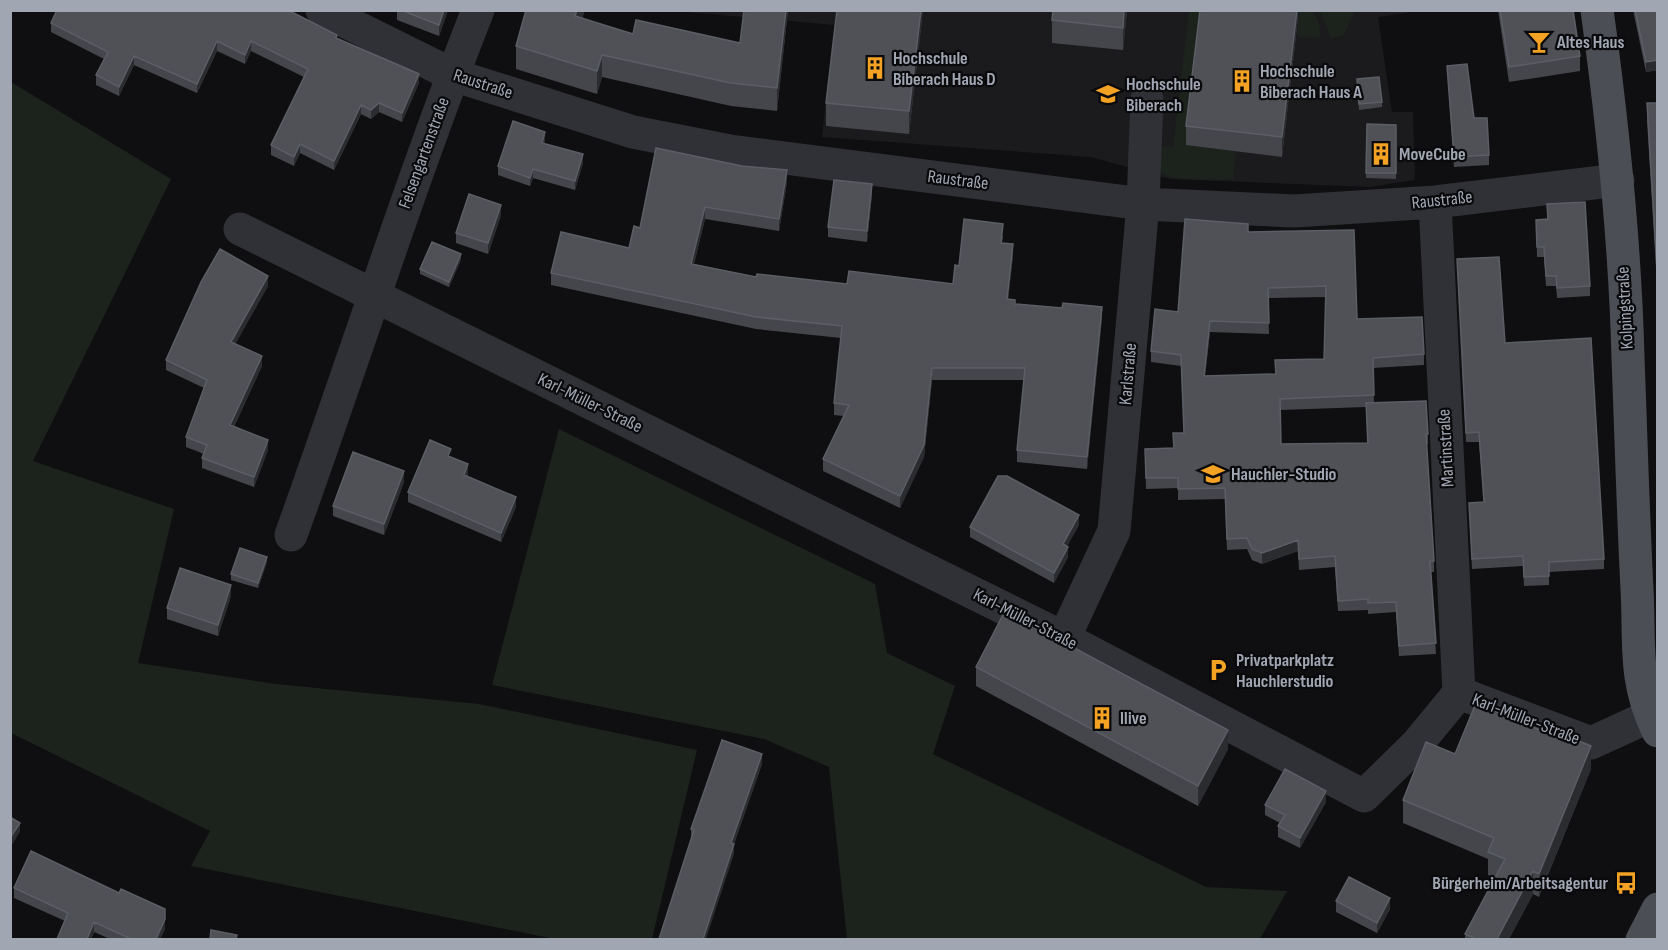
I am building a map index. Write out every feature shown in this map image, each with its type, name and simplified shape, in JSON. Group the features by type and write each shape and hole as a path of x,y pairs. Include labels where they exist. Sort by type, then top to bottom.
{"main road":[{"name":"Kolpingstraße","path":"1597,10 1618,180 1638,607 1637,664 1654,723"},
{"name":"Kolpingstraße","path":"1638,607 1658,649"},
{"path":"1642,939 1658,909"}],"street":[{"name":"Raustraße","path":"322,10 453,75 633,132 730,152 1143,204 1293,211 1435,202 1618,180"},
{"name":"Felsengartenstraße","path":"372,295 478,10"},
{"name":"Karlstraße","path":"1064,638 1114,531 1143,204 1147,99"},
{"name":"Martinstraße","path":"1435,202 1459,693"},
{"name":"Karl-Müller-Straße","path":"240,229 1064,638 1364,796 1417,744 1459,693 1591,743 1654,723"},
{"path":"291,535 356,355 372,295"}],"shaded area":[{"name":"Hochschule Biberach","path":"676,11 1419,11 1378,17 1392,112 1413,112 1415,180 1370,187 1170,179 1091,157 822,137 834,25"},
{"path":"1189,11 1202,11 1236,150 1233,180 1175,178 1162,173 1154,161 1153,146 1173,147"},
{"path":"1272,11 1312,11 1318,20 1321,38 1298,37 1298,17"},
{"path":"1320,11 1355,11 1344,35 1331,38"},
{"path":"11,82 171,179 33,461 174,509 138,663 276,684 479,704 697,750 652,939 555,939 191,866 210,831 11,733"},
{"path":"559,429 875,584 887,653 955,686 933,754 1206,887 1287,891 1260,939 847,939 829,767 764,739 492,685"}],"building":[{"path":"57,10 288,10 337,35 336,38 419,74 402,113 379,103 371,110 361,105 334,161 300,144 294,157 271,145 308,69 251,41 245,55 217,41 197,84 134,56 119,87 96,75 108,52 51,23"},
{"path":"401,10 444,10 439,25"},
{"path":"526,10 577,10 575,16 633,34 636,20 740,43 744,10 786,10 777,88 731,83 602,55 597,71 516,46"},
{"name":"Hochschule Biberach Haus D","path":"837,10 921,10 909,111 826,103"},
{"path":"1053,10 1124,10 1123,28 1052,20"},
{"name":"Hochschule Biberach Haus A","path":"1200,10 1297,10 1282,137 1186,126"},
{"name":"Altes Haus","path":"1500,10 1573,10 1580,56 1509,67"},
{"path":"1635,10 1658,10 1658,60 1646,62"},
{"path":"1467,64 1474,118 1487,118 1489,155 1454,157 1447,66"},
{"path":"1379,77 1382,102 1359,104 1357,79"},
{"path":"1647,103 1658,103 1658,285"},
{"path":"513,121 545,132 542,143 583,154 575,181 533,169 530,178 498,166"},
{"name":"MoveCube","path":"1367,124 1396,125 1396,173 1366,173"},
{"path":"656,148 742,166 787,170 779,219 705,207 691,264 756,277 757,274 847,284 849,271 953,284 955,265 959,266 964,219 1003,224 1001,243 1013,244 1007,299 1015,300 1015,304 1062,308 1063,303 1102,307 1087,457 1017,450 1025,368 932,368 924,445 900,496 823,459 849,405 834,403 842,326 756,317 551,273 561,232 629,248 634,226 640,228"},
{"path":"834,180 872,184 867,231 828,227"},
{"path":"469,194 501,205 488,243 456,233"},
{"path":"1585,202 1590,286 1557,288 1556,276 1546,276 1544,247 1537,247 1536,220 1548,219 1547,204"},
{"path":"1185,219 1248,224 1248,232 1354,230 1357,319 1422,317 1424,354 1373,358 1374,395 1280,399 1281,444 1368,443 1366,403 1426,401 1434,561 1430,561 1436,643 1399,646 1396,602 1368,603 1368,599 1338,601 1335,556 1299,559 1298,540 1262,553 1252,549 1247,538 1227,539 1225,488 1178,489 1178,478 1146,478 1145,449 1174,448 1173,433 1184,433 1181,355 1151,351 1155,309 1178,312","holes":["1326,286 1324,359 1275,360 1276,374 1204,376 1210,321 1269,323 1268,288"]},
{"path":"432,242 461,254 449,282 420,269"},
{"path":"220,249 268,276 231,342 262,356 230,425 268,440 254,477 202,458 207,445 186,437 207,380 166,360 201,282"},
{"path":"1499,257 1505,343 1591,338 1604,559 1549,562 1549,576 1524,577 1523,556 1472,559 1469,503 1484,502 1479,432 1466,433 1457,259"},
{"path":"430,440 451,449 448,456 468,464 464,475 516,497 501,533 408,492"},
{"path":"353,452 404,471 384,524 333,506"},
{"path":"998,476 1007,476 1079,515 1063,544 1068,547 1054,573 970,527"},
{"path":"240,548 267,557 258,583 231,574"},
{"path":"180,568 231,585 218,625 167,608"},
{"name":"Ilive","path":"1005,611 1228,730 1198,786 976,667"},
{"path":"1476,703 1540,730 1542,726 1591,746 1539,874 1533,871 1497,939 1476,939 1465,934 1505,859 1488,852 1494,838 1403,800 1426,742 1455,754"},
{"path":"722,740 762,754 731,843 734,844 703,939 659,939 694,830 691,829"},
{"path":"1285,769 1326,791 1300,838 1278,826 1285,815 1265,805"},
{"path":"10,817 20,823 10,838"},
{"path":"31,851 119,893 121,889 165,909 165,919 156,939 131,939 94,922 87,939 57,939 68,913 14,888"},
{"path":"1349,877 1390,898 1377,923 1336,901"},
{"path":"211,930 237,935 236,939 210,939"}],"place":[{"name":"Altes Haus","path":"1539,42"},
{"name":"Hochschule Biberach Haus D","path":"875,68"},
{"name":"Hochschule Biberach Haus A","path":"1242,81"},
{"name":"Hochschule Biberach","path":"1108,94"},
{"name":"MoveCube","path":"1381,154"},
{"name":"Hauchler-Studio","path":"1213,474"},
{"name":"Privatparkplatz Hauchlerstudio","path":"1218,670"},
{"name":"Ilive","path":"1102,718"},
{"name":"Bürgerheim/Arbeitsagentur","path":"1626,883"}]}
